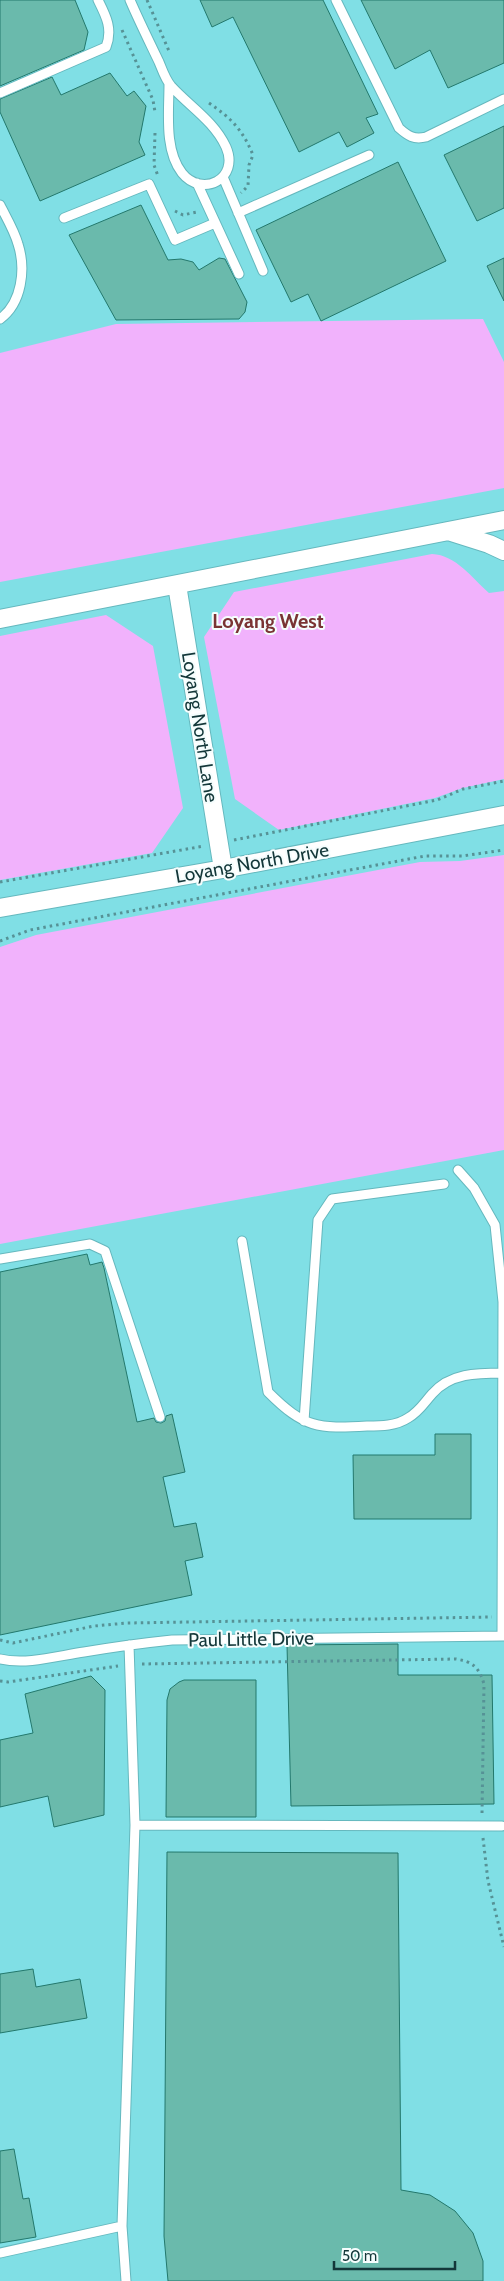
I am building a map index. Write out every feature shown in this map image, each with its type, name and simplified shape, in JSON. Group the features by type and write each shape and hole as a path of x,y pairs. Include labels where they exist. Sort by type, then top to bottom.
{"street":[{"path":"0,619 445,530 504,520"},
{"path":"445,530 489,544 504,551"},
{"name":"Loyang North Lane","path":"177,585 223,869"},
{"name":"Loyang North Drive","path":"0,908 223,869 504,815"}],"lane":[{"path":"0,93 106,47 110,38 109,23 98,0"},
{"path":"130,0 169,84 208,121 221,137 227,149 230,164 223,177 215,184 197,183 188,180 175,160 171,145 169,84"},
{"path":"336,0 399,128 408,136 417,139 426,137 504,99"},
{"path":"238,213 369,155"},
{"path":"223,177 263,271"},
{"path":"197,183 239,274"},
{"path":"64,218 149,184 175,240 216,223"},
{"path":"0,204 18,244 22,282 18,296 9,312 0,319"},
{"path":"458,1170 474,1188 495,1225 503,1302 503,1636"},
{"path":"304,1421 318,1220 332,1199 444,1184"},
{"path":"242,1241 268,1392 284,1409 304,1421 327,1428 395,1424 408,1419 420,1410 433,1392 451,1379 473,1372 503,1373"},
{"path":"0,1259 90,1244 105,1251 160,1417"},
{"name":"Paul Little Drive","path":"0,1659 12,1661 35,1660 172,1640 503,1636"},
{"path":"126,2281 122,2226 135,1825 129,1645"},
{"path":"135,1825 502,1826"},
{"path":"0,2253 122,2226"}],"path":[{"path":"147,0 170,54"},
{"path":"119,24 153,100 155,115"},
{"path":"204,100 234,121 246,138 253,155 249,165 248,186 237,197 232,199"},
{"path":"156,130 154,165 161,183"},
{"path":"171,207 183,215 208,208"},
{"path":"0,882 219,844 438,800 463,789 504,781"},
{"path":"0,941 30,930 425,856 462,856 504,850"},
{"path":"0,1640 13,1642 94,1626 126,1623 502,1617"},
{"path":"0,1681 8,1682 130,1664 456,1659 470,1662 480,1669 484,1684 482,1826 488,1881 504,1947"}],"shaded area":[{"path":"0,0 504,0 504,2281 0,2281"},
{"path":"483,319 504,362 504,488 0,582 0,353 116,324"},
{"path":"432,554 449,558 470,574 489,593 504,591 504,779 463,788 435,798 279,830 235,799 204,637 234,592"},
{"path":"106,615 153,646 183,808 152,853 0,880 0,636"},
{"path":"504,855 504,1150 0,1244 0,947 36,935 420,862 460,861"}],"building":[{"path":"0,0 75,0 88,32 84,50 0,86"},
{"path":"200,0 323,0 378,114 366,118 374,133 347,147 339,132 299,152 233,17 212,27"},
{"path":"361,0 504,0 504,63 448,88 430,50 395,69"},
{"path":"110,73 127,96 134,91 146,106 139,142 145,155 40,201 0,112 0,99 52,77 61,95"},
{"path":"504,126 504,208 477,221 444,155"},
{"path":"398,162 446,261 321,321 308,294 291,302 256,230"},
{"path":"141,205 168,260 181,259 193,262 199,270 219,258 225,259 247,302 245,312 239,319 116,320 69,235"},
{"path":"504,258 504,301 487,266"},
{"path":"87,1254 90,1265 102,1262 104,1268 137,1422 154,1418 156,1422 161,1423 165,1421 166,1416 172,1414 185,1472 163,1477 174,1527 196,1523 203,1557 185,1561 192,1595 0,1635 0,1272"},
{"path":"435,1434 471,1434 471,1519 354,1519 353,1455 435,1455"},
{"path":"398,1644 398,1675 492,1675 494,1804 291,1806 287,1645"},
{"path":"91,1676 105,1690 104,1815 54,1827 48,1796 0,1807 0,1740 33,1733 25,1694"},
{"path":"184,1680 256,1680 256,1817 166,1817 167,1700 170,1689"},
{"path":"167,1852 398,1853 401,2190 430,2195 455,2211 473,2233 483,2261 483,2281 168,2281 164,2236"},
{"path":"33,1969 36,1987 80,1979 87,2018 0,2033 0,1974"},
{"path":"14,2149 23,2199 29,2198 36,2237 0,2243 0,2151"}],"district":[{"name":"Loyang West","path":"268,621"}]}
